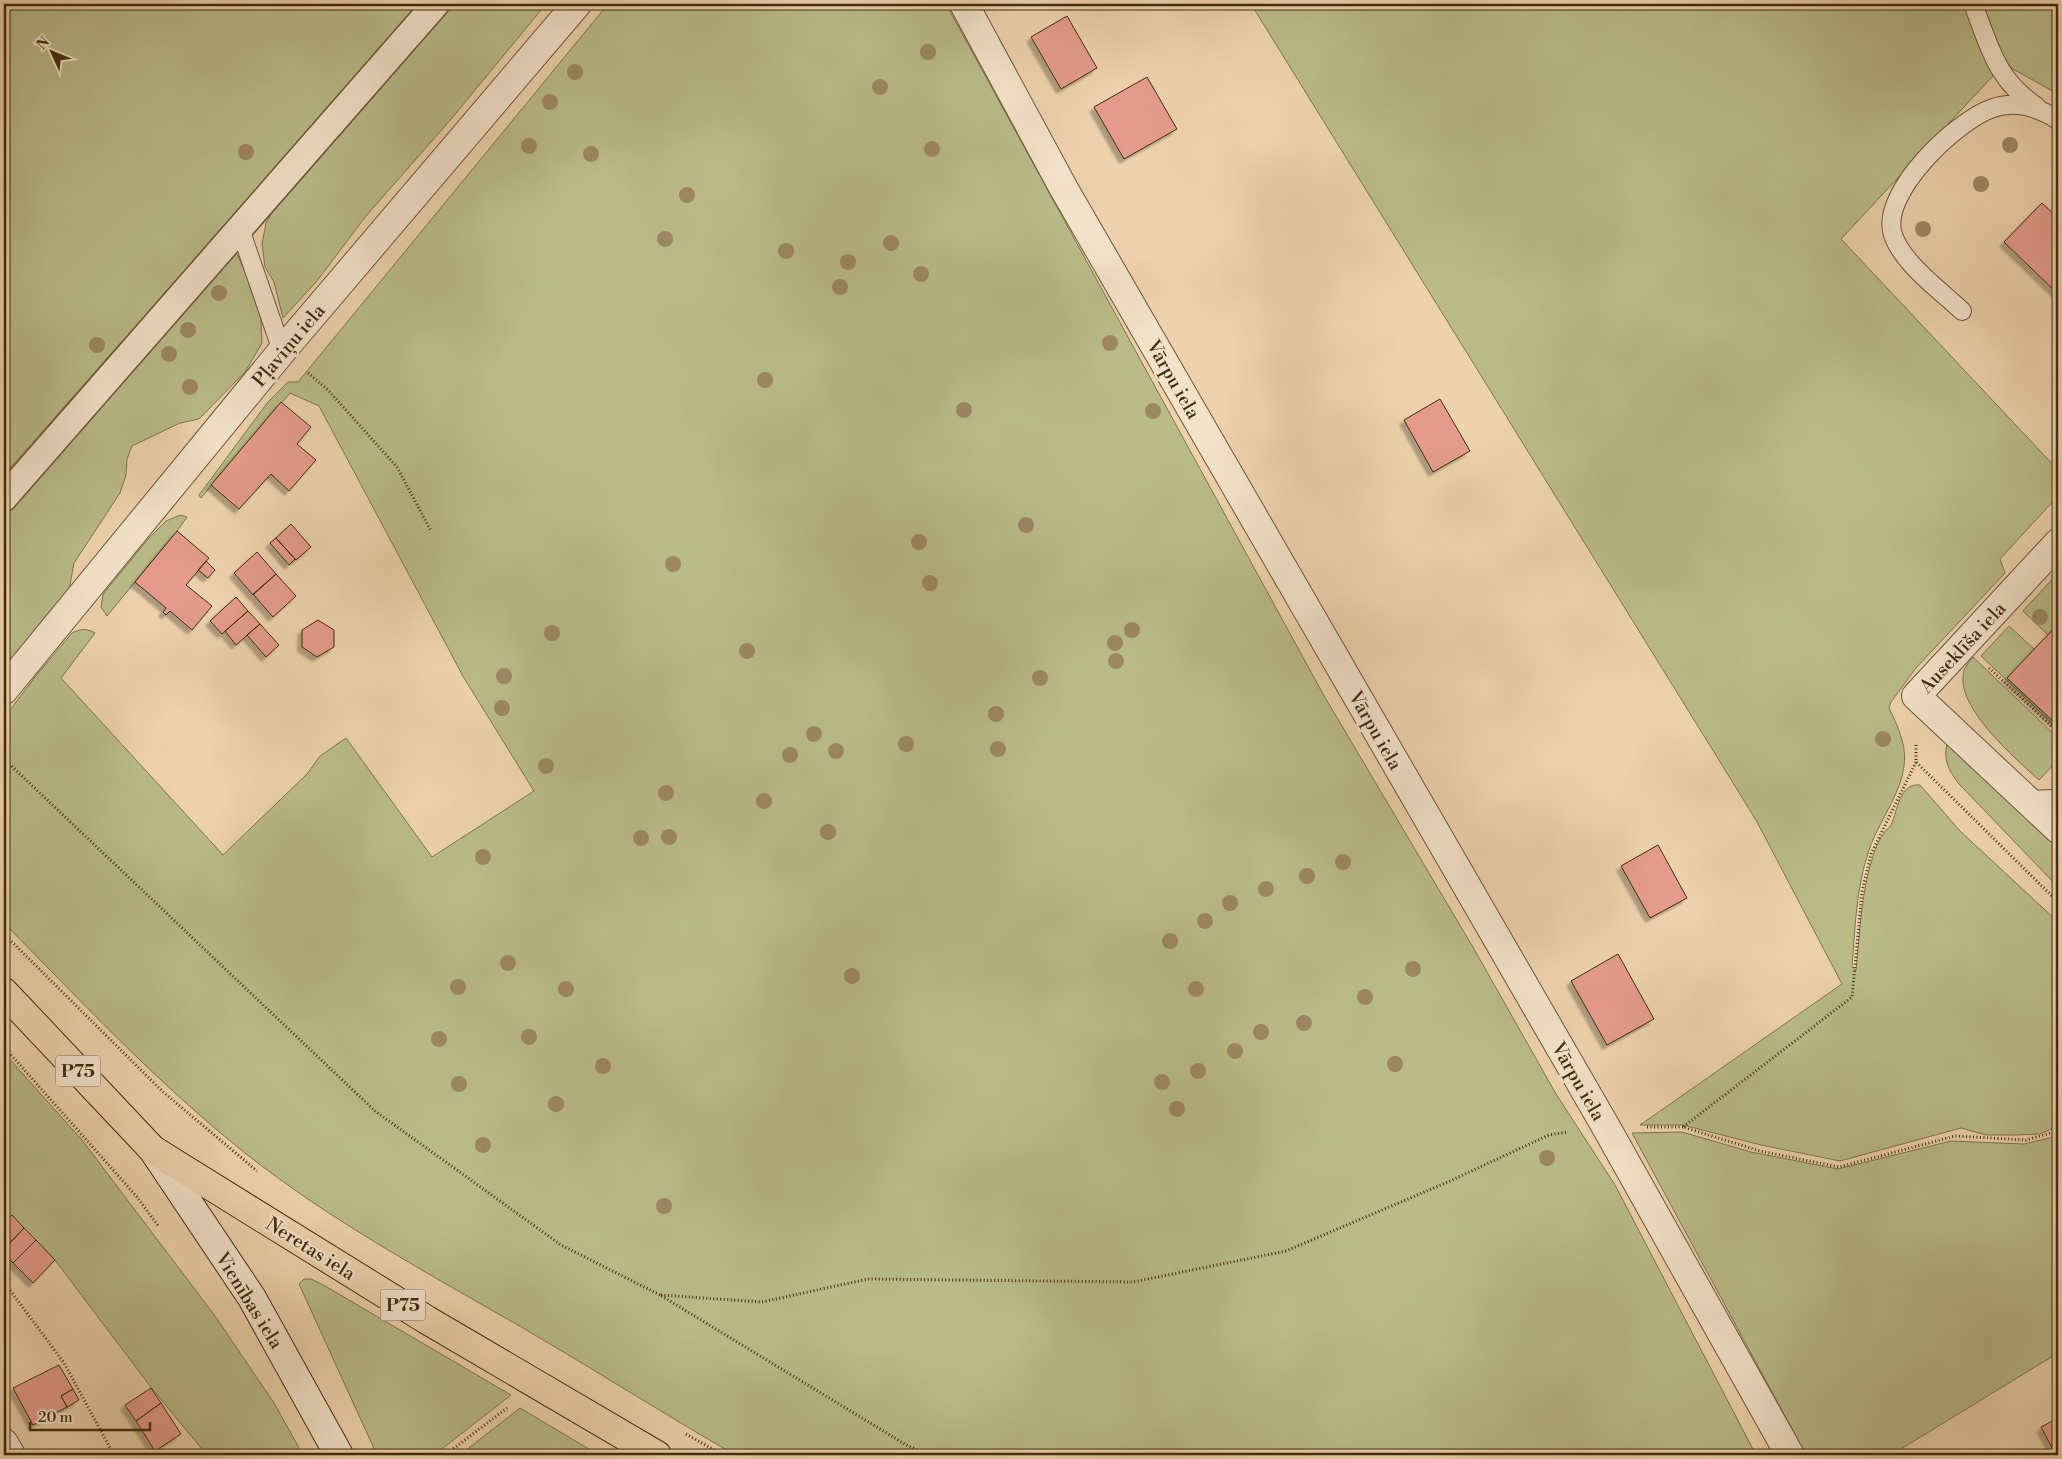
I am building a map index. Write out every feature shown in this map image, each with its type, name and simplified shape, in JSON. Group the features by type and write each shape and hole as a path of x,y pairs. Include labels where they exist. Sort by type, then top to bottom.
{"main road":[{"name":"Neretas iela","path":"4,992 152,1150 427,1320 657,1455"}],"street":[{"path":"4,498 436,4"},
{"name":"Pļaviņu iela","path":"4,690 282,351 577,4"},
{"name":"Vārpu iela","path":"964,4 1064,189 1606,1127 1790,1455"},
{"name":"Auseklīša iela","path":"2058,543 1916,696 2058,829"},
{"name":"Vienības iela","path":"152,1150 252,1298 339,1455"},
{"path":"4,1442 11,1455"}],"lane":[{"path":"1974,4 2002,75 2022,97 2052,116"},
{"path":"1962,312 1908,259 1898,246 1893,234 1891,218 1894,204 1903,185 1918,167 1975,117 1993,108 2012,104 2030,107 2052,116"},
{"path":"240,229 282,351"},
{"path":"2027,800 2058,800"}],"path":[{"path":"282,351 328,390 396,467 431,531"},
{"path":"1964,644 2058,732"},
{"path":"1684,1127 1852,998 1862,892 1871,854 1916,762 1916,696"},
{"path":"4,759 375,1111 561,1245 660,1295 908,1446 930,1455"},
{"path":"1916,762 2058,902"},
{"path":"4,934 162,1091 265,1177"},
{"path":"4,1047 137,1197 160,1229"},
{"path":"660,1295 762,1302 868,1279 1133,1282 1286,1251 1450,1181 1548,1135 1606,1127 1684,1127 1760,1150 1839,1167 1956,1136 2026,1140 2058,1131"},
{"path":"4,1282 64,1363 114,1455"},
{"path":"445,1455 519,1399 530,1380"},
{"path":"680,1431 723,1455"}],"green space":[{"path":"4,4 420,4 4,475"},
{"path":"450,4 546,4 452,118 366,216 317,281 283,318 274,282 265,267 262,244 266,223 286,188"},
{"path":"608,4 946,4 1323,694 1474,949 1556,1094 1615,1185 1756,1455 735,1455 550,1344 381,1246 278,1178 213,1127 151,1071 4,923 4,718 72,633 78,631 86,630 95,633 61,678 223,855 307,774 320,756 346,738 432,857 534,791 464,678 319,406 290,393 201,498 199,495 268,402 288,382 298,382"},
{"path":"1251,4 2058,4 2058,94 2004,64 1841,239 2058,470 2058,496 2000,559 2005,573 1916,668 1891,702 1889,708 1902,740 1905,755 1904,769 1895,796 1874,837 1861,879 1852,967 1856,971 1866,882 1875,851 1878,843 1890,826 1903,793 1908,788 1920,785 1960,831 2058,922 2058,1126 2040,1134 2014,1135 1986,1135 1961,1128 1840,1161 1761,1145 1683,1125 1640,1125 1842,984 1756,820"},
{"path":"235,250 253,288 261,319 262,343 245,372 199,419 180,423 132,446 127,459 126,475 120,493 74,563 69,590 26,644 4,666 4,512"},
{"path":"180,515 187,517 107,616 101,607 103,594 149,538 166,521"},
{"path":"2058,573 2058,624 2048,635 2023,611"},
{"path":"2009,626 2034,649 2055,722 2058,719 2058,729 1981,656"},
{"path":"1973,657 2058,738 2058,760 2039,780 1991,733 1970,704 1964,690 1963,674"},
{"path":"1949,738 2058,844 2058,887 1959,784 1951,773 1947,762 1946,751"},
{"path":"4,1053 82,1140 215,1316 274,1403 303,1455 207,1455 153,1390 55,1260 4,1210"},
{"path":"1682,1132 1751,1152 1838,1169 1951,1141 2024,1144 2058,1136 2058,1353 1891,1455 1806,1455 1632,1133"},
{"path":"304,1279 311,1279 325,1286 511,1395 434,1455 377,1455 299,1284"},
{"path":"520,1408 599,1455 460,1455"}],"building":[{"path":"1067,16 1097,68 1061,89 1031,37"},
{"path":"1147,77 1177,129 1124,159 1094,107"},
{"path":"2042,203 2058,218 2058,294 2004,242"},
{"path":"1440,399 1470,451 1433,472 1404,420"},
{"path":"281,402 311,427 297,444 316,460 289,491 271,474 239,509 211,485"},
{"path":"291,524 311,547 296,560 276,538"},
{"path":"177,531 209,558 186,585 212,606 192,630 170,611 166,615 163,612 166,608 135,582"},
{"path":"276,538 295,559 289,565 270,543"},
{"path":"257,552 276,574 253,595 234,573"},
{"path":"206,561 215,570 208,578 198,570"},
{"path":"276,574 296,596 273,617 253,594"},
{"path":"236,597 248,611 222,634 210,621"},
{"path":"248,611 260,624 236,645 225,631"},
{"path":"318,620 334,630 334,647 317,657 302,647 302,630"},
{"path":"260,624 279,645 266,657 247,635"},
{"path":"2058,624 2058,719 2055,723 2007,678"},
{"path":"1658,845 1687,898 1650,918 1621,866"},
{"path":"1618,954 1654,1019 1607,1045 1571,981"},
{"path":"12,1215 24,1228 4,1249 4,1223"},
{"path":"24,1228 36,1240 13,1263 4,1253 4,1249"},
{"path":"36,1240 55,1260 33,1283 13,1263"},
{"path":"59,1365 73,1389 61,1396 67,1407 33,1425 13,1388"},
{"path":"151,1388 161,1403 136,1421 125,1405"},
{"path":"73,1389 79,1400 67,1407 61,1396"},
{"path":"161,1403 181,1434 155,1451 136,1421"},
{"path":"2058,1418 2058,1455 2056,1455 2041,1427"}]}
